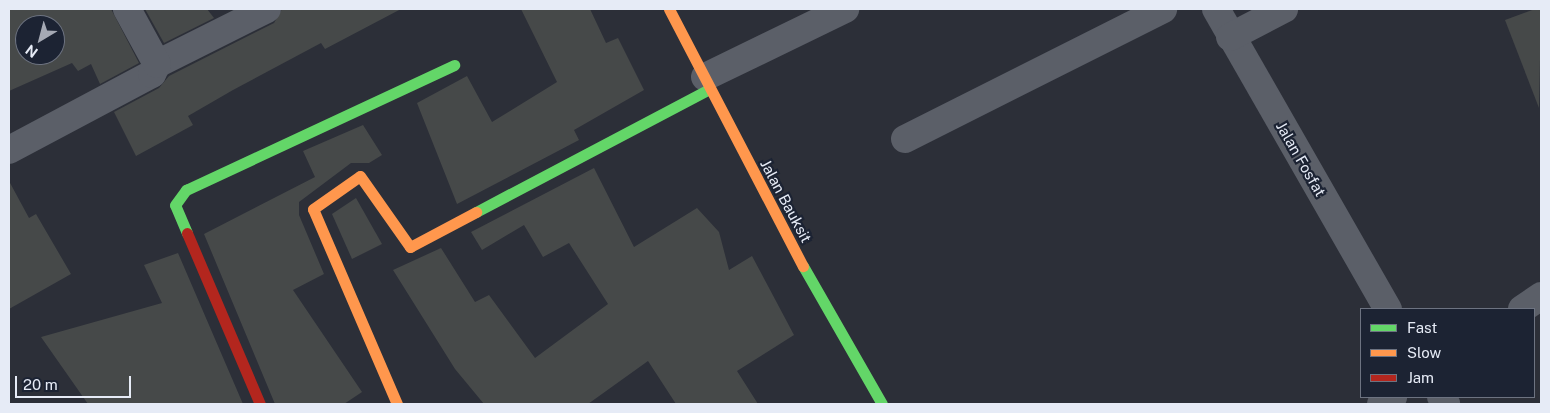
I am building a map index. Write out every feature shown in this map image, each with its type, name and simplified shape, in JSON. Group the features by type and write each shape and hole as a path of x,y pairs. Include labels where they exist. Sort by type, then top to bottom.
{"street":[{"path":"127,9 157,64"},
{"path":"9,150 145,78 157,64 267,9"},
{"name":"Jalan Bauksit","path":"669,9 707,83 882,404"},
{"path":"397,404 313,209 360,176 410,247 845,9"},
{"path":"905,139 1163,9"},
{"name":"Jalan Fosfat","path":"1216,9 1387,308"},
{"path":"1230,36 1284,9"},
{"path":"260,404 175,205 186,190 202,180 454,65"},
{"path":"1523,308 1541,296"}],"building":[{"path":"9,9 111,9 139,63 100,84 91,64 78,71 72,63 9,91"},
{"path":"145,9 207,9 214,18 164,43"},
{"path":"282,9 401,9 325,49 321,43 233,90 188,116 193,125 136,156 114,112 159,88 169,76 274,23"},
{"path":"521,9 590,9 606,43 618,38 644,90 574,130 579,140 457,204 417,103 467,76 492,122 557,82"},
{"path":"1535,9 1541,9 1539,108 1505,20"},
{"path":"363,125 382,155 369,163 351,163 299,202 299,215 324,274 293,290 362,392 344,404 275,404 204,234 315,177 303,151"},
{"path":"594,168 634,247 697,208 719,232 729,270 752,256 794,335 737,371 758,404 676,404 648,361 588,404 484,404 455,369 393,270 441,248 475,302 489,295 535,358 608,304 569,243 543,257 524,225 482,250 471,232"},
{"path":"9,181 29,218 36,214 71,274 9,309"},
{"path":"356,198 382,244 352,259 332,214"},
{"path":"178,253 243,404 88,404 41,337 162,303 144,265"}],"traffic: fast":[{"path":"187,233 175,205 186,190 454,65"},
{"path":"476,212 709,89"},
{"path":"803,266 882,404"}],"traffic: slow":[{"path":"669,9 803,266"},
{"path":"397,404 313,209 360,176 410,247 476,212"}],"traffic: jam":[{"path":"187,233 260,404"}]}
